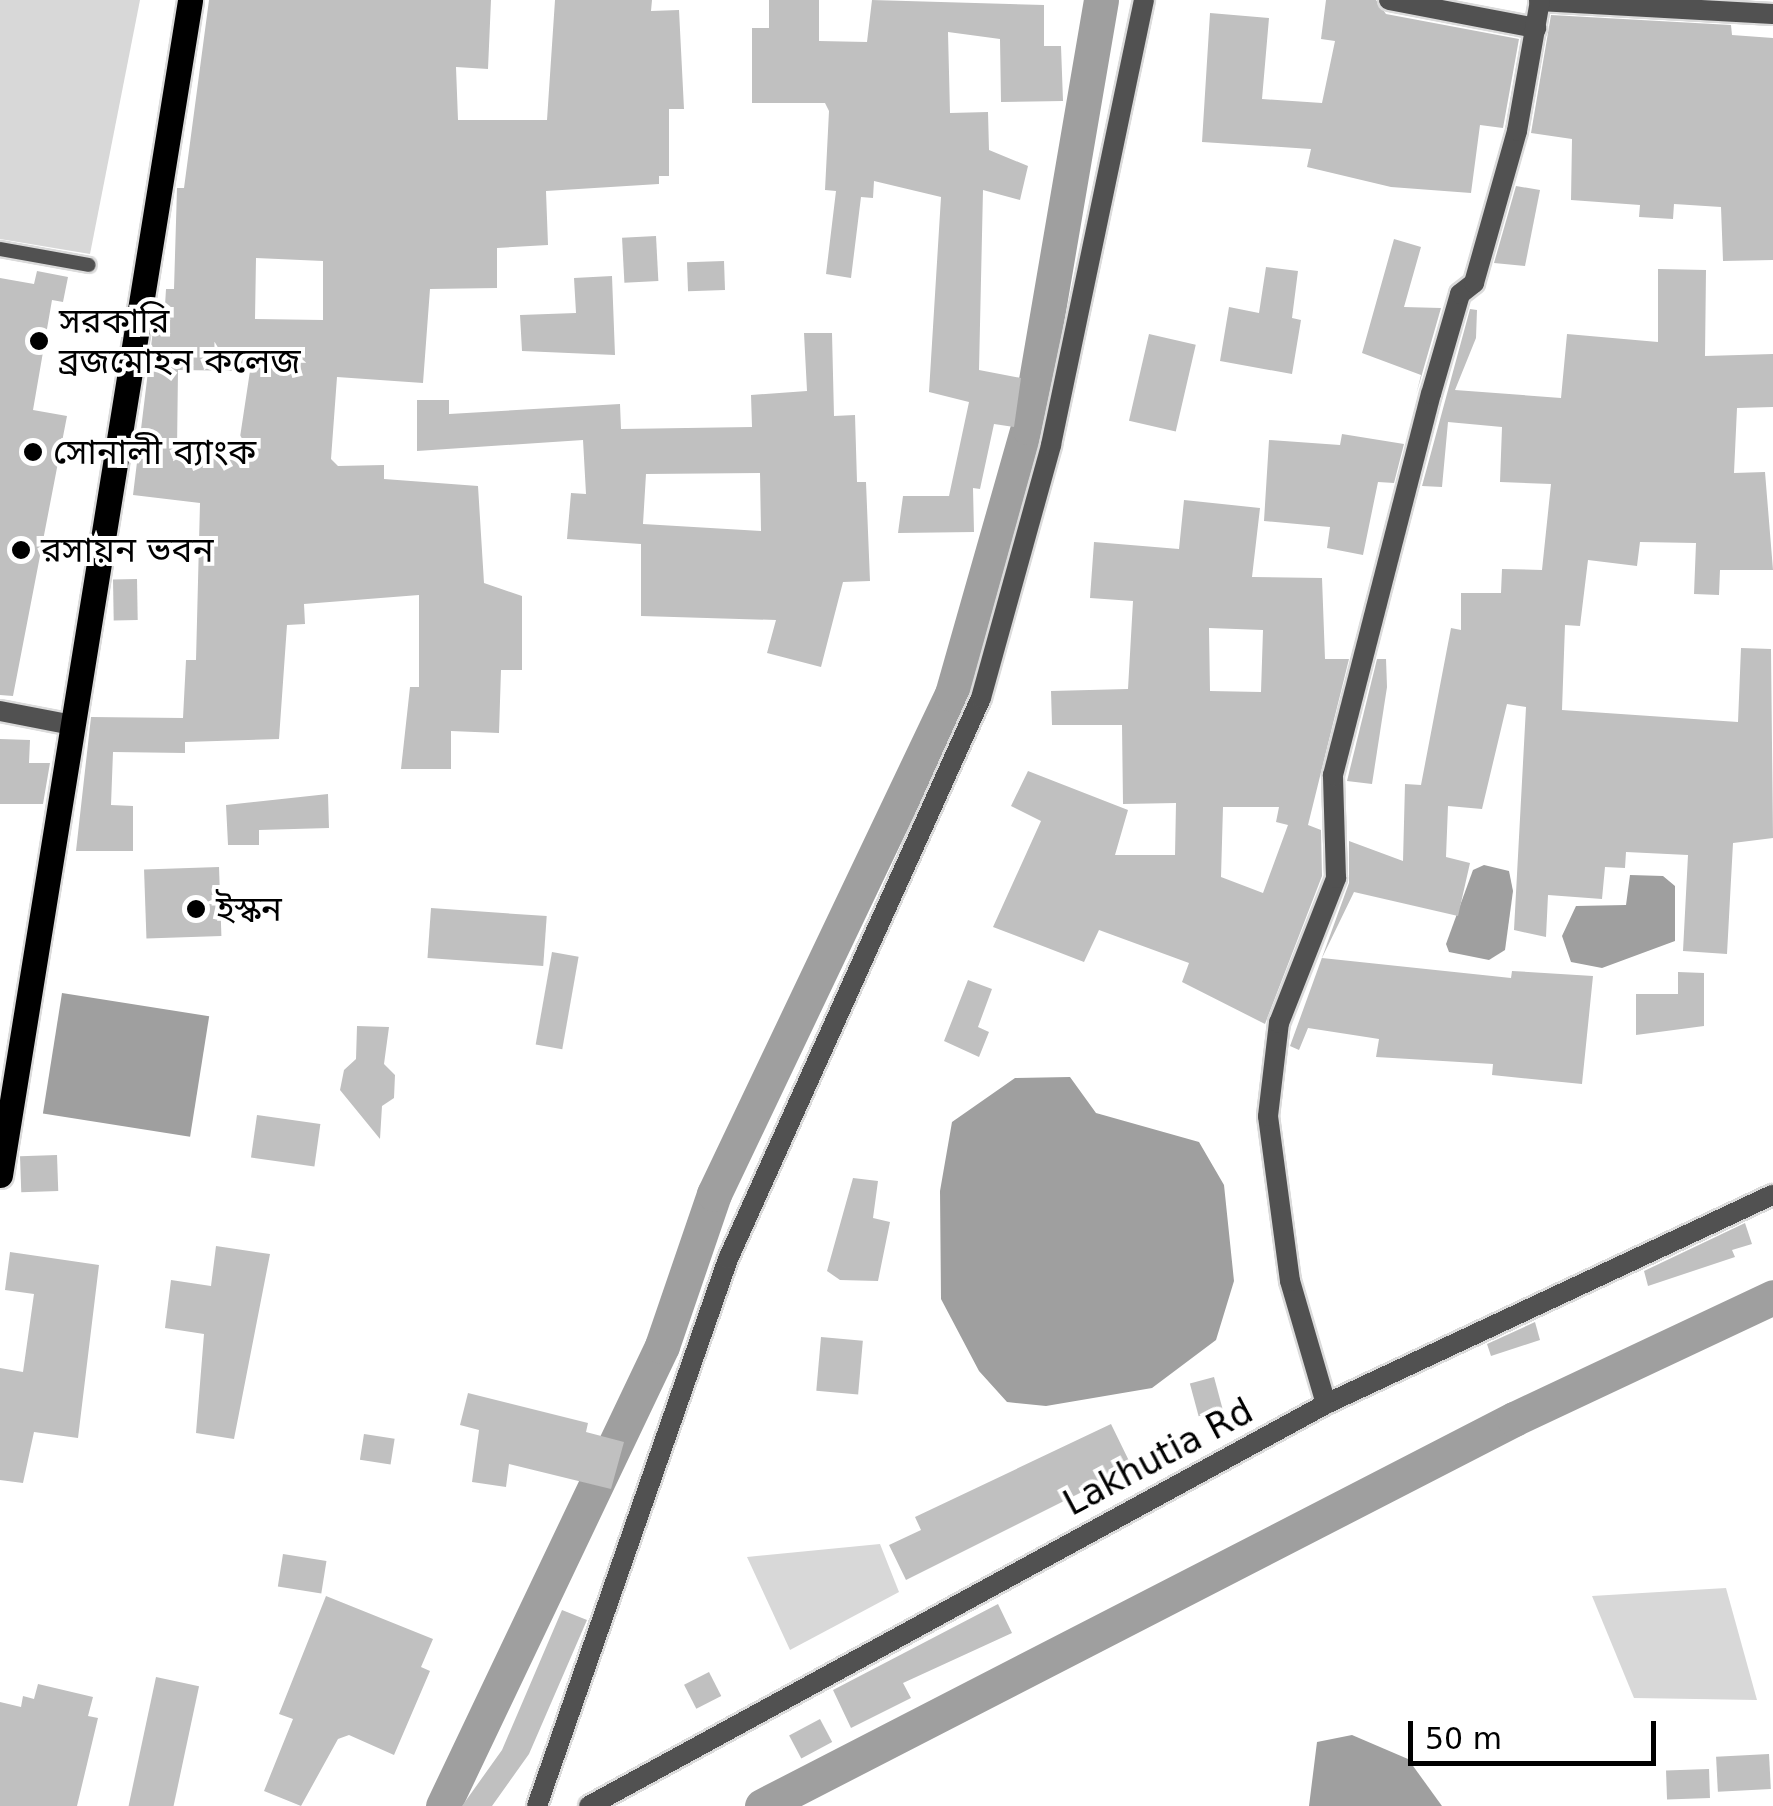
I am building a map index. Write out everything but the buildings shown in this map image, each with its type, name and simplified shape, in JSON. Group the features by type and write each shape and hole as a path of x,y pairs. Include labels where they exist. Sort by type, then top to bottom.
{"main road":[{"path":"0,1175 190,0"}],"street":[{"path":"537,1806 728,1259 981,698 1055,426 1144,0"},
{"path":"1389,0 1536,28"},
{"path":"1326,1404 1290,1281 1268,1116 1279,1024 1336,878 1334,775 1431,394 1460,294 1474,283 1517,131 1540,1 1773,14"},
{"path":"0,712 72,725"},
{"name":"Lakhutia Rd","path":"589,1806 1326,1404 1773,1196"}],"lane":[{"path":"0,249 89,265"}],"shaded area":[{"path":"0,0 140,0 90,254 0,239"},
{"path":"1484,865 1509,871 1513,891 1505,950 1489,960 1449,952 1446,944 1473,870"},
{"path":"1630,875 1663,876 1675,886 1675,941 1602,968 1571,962 1562,936 1576,906 1626,905"},
{"path":"62,993 209,1016 190,1137 43,1113"},
{"path":"1070,1077 1096,1113 1199,1142 1224,1185 1234,1281 1216,1340 1152,1388 1046,1406 1007,1402 979,1371 941,1299 940,1191 952,1122 1015,1078"},
{"path":"880,1544 899,1592 790,1650 747,1557"},
{"path":"1726,1588 1757,1700 1634,1698 1592,1596"},
{"path":"1352,1735 1408,1759 1442,1806 1309,1806 1317,1742"}],"waterway":[{"path":"443,1806 662,1346 714,1194 952,694 1028,427 1101,0"},
{"path":"762,1806 1514,1419 1773,1297"}],"place":[{"name":"সরকারি ব্রজমোহন কলেজ","path":"39,341"},
{"name":"সোনালী ব্যাংক","path":"33,452"},
{"name":"রসায়ন ভবন","path":"21,550"},
{"name":"ইস্কন","path":"196,909"}]}
